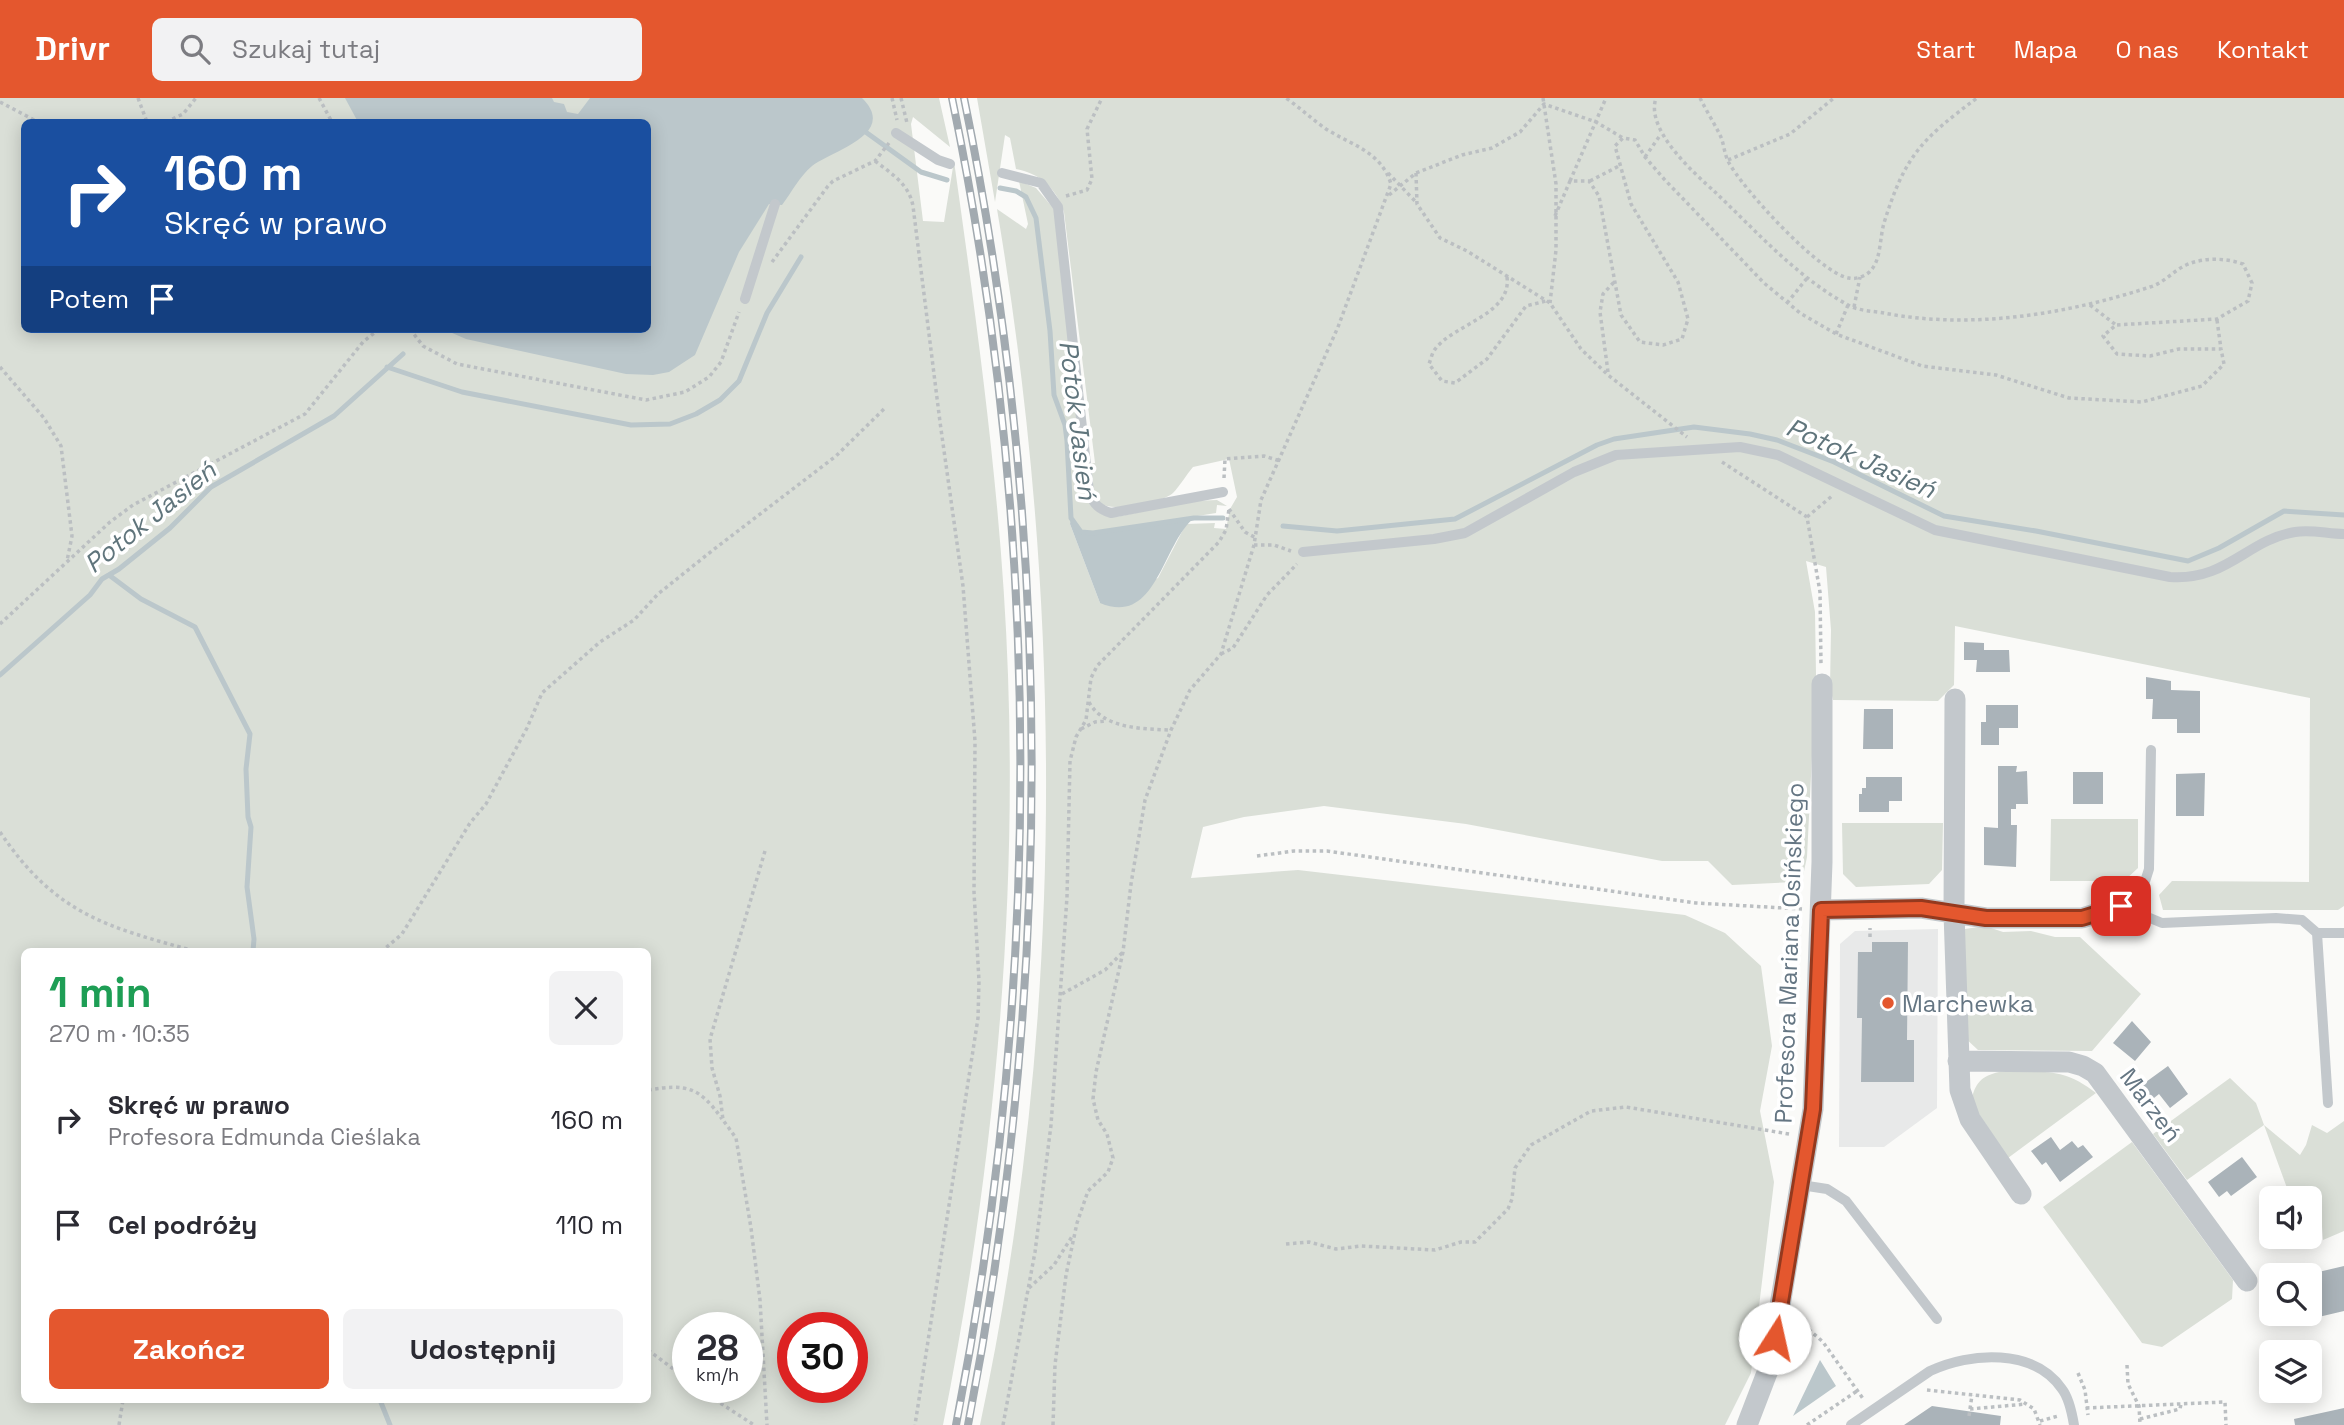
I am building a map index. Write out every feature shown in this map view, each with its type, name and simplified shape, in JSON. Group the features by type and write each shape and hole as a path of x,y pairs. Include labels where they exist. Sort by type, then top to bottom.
{"street":[{"name":"Profesora Mariana Osińskiego","path":"1747,1425 1770,1365 1813,1109 1821,910 1822,684"},
{"path":"1955,699 1954,913 1960,1090 1970,1119 2021,1194"},
{"path":"1821,910 1921,908 1986,918 2082,918 2121,906"},
{"name":"Marzeń","path":"1958,1061 2068,1062 2095,1073 2247,1281"}],"lane":[{"path":"899,135 938,160 950,164"},
{"path":"1002,173 1041,183 1053,198 1059,217 1089,492 1093,502 1100,509 1111,513 1223,492"},
{"path":"745,299 775,204"},
{"path":"1303,552 1451,537 1465,533 1595,462 1616,455 1697,445 1740,447 1778,455 1935,530 2171,577 2206,575 2264,544 2295,532 2344,534"},
{"path":"2121,906 2142,891 2149,869 2151,750"},
{"path":"2121,906 2162,923 2289,919 2302,920 2317,933 2344,933"},
{"path":"2317,933 2328,1102"},
{"path":"1801,1185 1827,1188 1846,1201 1937,1319"},
{"path":"1851,1425 1930,1371 1945,1364 1967,1359 2006,1358 2048,1373 2063,1390 2074,1425"}],"path":[{"path":"138,98 146,119"},
{"path":"172,119 183,114 196,98"},
{"path":"318,98 330,119"},
{"path":"899,135 907,124 901,98"},
{"path":"1053,198 1087,190 1092,179 1087,129 1102,98"},
{"path":"1286,98 1328,130 1353,141 1374,156 1402,185 1440,238 1467,251 1548,302 1581,349 1608,374 1697,445 1807,517 1820,592 1822,684"},
{"path":"1555,216 1606,98"},
{"path":"1656,98 1654,103 1661,134 1683,162 1808,277 1848,305 1911,319 2010,318 2090,305 2155,286 2187,265 2226,258 2243,264 2252,283 2248,301 2217,319 2116,325 2103,336 2118,354 2150,356 2179,349 2221,349"},
{"path":"1700,98 1721,138 1727,160 1751,194 1801,246 1850,279 1871,271 1875,263 1887,214 1909,159 1933,131 1977,98"},
{"path":"1727,160 1790,134 1834,98"},
{"path":"1387,197 1416,173 1462,155 1492,148 1520,132 1543,101"},
{"path":"1543,101 1596,122 1623,138 1635,140 1645,157 1764,283 1787,303 1836,334 1922,366 1996,375 2069,398 2142,402 2202,386 2224,364 2217,319"},
{"path":"1543,101 1556,184 1556,250 1548,302"},
{"path":"0,102 31,119"},
{"path":"1645,157 1661,134"},
{"path":"1589,181 1599,196 1621,315 1640,342 1663,345 1682,339 1688,319 1678,282 1639,220 1619,166 1615,146 1623,138"},
{"path":"768,268 828,186 875,161 889,143"},
{"path":"875,161 903,183 911,194 963,586 975,741 974,892 979,981 978,1018 915,1425"},
{"path":"1570,181 1589,181 1619,166"},
{"path":"1054,1425 1055,1365 1066,1275 1075,1231 1088,1191 1108,1172 1113,1157 1110,1142 1098,1120 1093,1099 1123,952 1145,800 1171,730 1190,690 1221,654 1256,538 1261,500 1338,327 1387,197 1391,184 1388,173"},
{"path":"1416,173 1417,204"},
{"path":"1507,277 1508,286 1497,306 1435,349 1429,364 1442,381 1455,383 1487,359 1526,306 1548,302"},
{"path":"1787,303 1808,277"},
{"path":"1854,307 1860,277"},
{"path":"1608,374 1600,312 1603,294 1616,280"},
{"path":"413,333 423,346 457,364 585,391 646,400 663,399 698,385 721,362 745,299"},
{"path":"1836,334 1848,305"},
{"path":"2090,305 2116,325"},
{"path":"0,624 110,522 133,505 305,414 363,342 374,333"},
{"path":"0,367 44,418 61,446 72,536 66,563"},
{"path":"386,948 402,934 464,833 486,804 527,728 542,693 600,642 634,620 658,594 836,456 886,407"},
{"path":"1223,492 1225,459 1264,456 1280,461"},
{"path":"1807,517 1844,486"},
{"path":"1003,1425 1027,1289 1051,1125 1062,995 1070,761 1080,729 1086,720 1091,678 1097,666 1219,541 1226,530 1229,509 1245,531 1256,538"},
{"path":"1221,654 1233,649 1267,595 1294,569 1303,552 1274,545 1254,545"},
{"path":"1088,701 1099,716 1109,721 1145,729 1171,730"},
{"path":"1080,729 1095,722 1109,721"},
{"path":"0,832 41,883 73,908 120,930 184,948"},
{"path":"723,1120 712,1068 710,1039 765,851"},
{"path":"1257,856 1294,851 1327,851 1696,902 1821,910"},
{"path":"1062,995 1105,970 1123,952"},
{"path":"651,1090 690,1088 708,1099 736,1138 760,1300 766,1425"},
{"path":"1286,1244 1309,1242 1336,1249 1361,1245 1434,1250 1461,1242 1475,1242 1508,1209 1512,1199 1515,1168 1531,1145 1591,1111 1626,1107 1676,1117 1770,1129 1789,1134 1807,1147"},
{"path":"1027,1289 1054,1265 1075,1231"},
{"path":"1797,1320 1823,1342 1871,1411"},
{"path":"651,1352 672,1368"},
{"path":"2127,1365 2128,1384 2140,1406 2140,1422 2180,1409 2181,1404"},
{"path":"2078,1373 2085,1390 2088,1425"},
{"path":"1920,1389 2020,1400 2034,1409 2040,1425"},
{"path":"1807,1425 1857,1391"},
{"path":"1969,1416 1972,1395"},
{"path":"2088,1407 2225,1402 2226,1425"},
{"path":"119,1425 123,1403"},
{"path":"720,1403 754,1425"},
{"path":"1970,1409 2028,1404"}],"shaded area":[{"path":"0,98 939,98 950,147 913,117 911,124 923,221 944,222 954,161 995,481 1005,610 1010,769 1009,863 997,1052 975,1239 943,1425 0,1425"},
{"path":"345,98 552,98 554,102 564,104 567,112 578,114 590,98 862,98 871,111 872,122 858,140 812,166 782,205 769,204 739,252 695,355 669,372 653,375 626,374 466,339 452,333 651,333 651,119 356,119"},
{"path":"977,98 2344,98 2344,906 2338,910 2163,910 2159,895 2172,881 2309,882 2310,698 1955,626 1954,685 1938,701 1833,700 1830,687 1831,630 1826,567 1806,561 1815,612 1816,675 1807,857 1803,876 1793,882 1732,885 1708,861 1662,861 1466,824 1324,806 1244,817 1203,827 1191,878 1298,870 1685,915 1725,933 1761,966 1772,1046 1760,1111 1774,1182 1751,1373 1725,1425 980,1425 1008,1274 1028,1123 1041,971 1046,818 1044,665 1035,513 1019,361 997,209 1026,229 1028,224 1019,181 1036,188 1054,209 1086,498 1098,512 1116,517 1194,501 1217,500 1227,506 1217,505 1216,513 1093,533 1081,532 1072,520 1070,524 1100,603 1158,578 1186,524 1215,523 1214,528 1226,529 1230,509 1237,497 1229,459 1193,467 1173,493 1158,500 1134,506 1111,507 1097,500 1092,482 1090,463 1095,463 1064,212 1057,196 1046,183 1033,174 1016,169 1010,138 1005,135 995,202"},
{"path":"1071,518 1081,532 1093,533 1194,518 1183,530 1146,594 1134,603 1119,607 1100,603 1070,524"},
{"path":"2051,819 2138,819 2138,868 2124,881 2050,881"},
{"path":"1842,823 1943,823 1942,870 1929,884 1856,887 1843,874"},
{"path":"1985,926 2003,932 2031,931 2055,937 2080,937 2141,994 2092,1051 1978,1050 1963,1036 1965,929"},
{"name":"Marchewka","path":"1938,929 1937,1108 1884,1147 1839,1147 1840,944 1855,931"},
{"path":"1999,1072 2061,1074 2084,1084 2096,1093 2008,1158 1971,1102 1980,1081"},
{"path":"2230,1078 2256,1103 2264,1125 2187,1180 2153,1134"},
{"path":"2344,1121 2344,1231 2323,1240 2322,1186 2286,1186 2264,1125 2300,1155 2312,1125 2327,1133"},
{"path":"2132,1142 2233,1280 2232,1299 2162,1347 2142,1343 2043,1207"},
{"path":"1820,1360 1836,1386 1793,1416"}],"building":[{"path":"1964,642 1984,643 1984,650 2009,650 2010,672 1976,672 1977,660 1964,660"},
{"path":"2146,677 2171,681 2171,690 2200,691 2200,733 2177,733 2177,719 2152,719 2153,699 2146,699"},
{"path":"1986,705 2018,705 2018,728 1999,728 1999,745 1981,745 1981,722 1986,722"},
{"path":"1864,709 1893,709 1893,749 1863,749"},
{"path":"1998,766 2017,766 2016,772 2027,771 2028,804 2016,804 2016,809 2011,809 2011,825 2017,825 2016,867 1984,865 1984,827 1998,828"},
{"path":"2073,772 2103,772 2103,804 2073,804"},
{"path":"2205,773 2204,816 2176,816 2176,774"},
{"path":"1866,777 1902,777 1902,801 1889,801 1889,812 1859,812 1859,794 1862,794 1862,788 1866,788"},
{"path":"1872,942 1908,942 1907,1040 1914,1040 1914,1082 1861,1082 1862,1018 1857,1018 1858,952 1872,952"},
{"path":"2132,1021 2151,1042 2135,1061 2113,1043"},
{"path":"2168,1066 2188,1094 2170,1108 2159,1094 2149,1102 2139,1087"},
{"path":"2051,1137 2060,1150 2072,1141 2078,1148 2083,1145 2093,1157 2060,1182 2046,1162 2042,1165 2031,1151"},
{"path":"2242,1157 2257,1177 2231,1196 2227,1191 2219,1197 2208,1182"},
{"path":"2344,1266 2344,1311 2322,1316 2322,1271"},
{"path":"1932,1406 2001,1416 2000,1425 1904,1425"},
{"path":"2344,1408 2344,1425 2295,1425 2294,1419"}],"waterway":[{"name":"Potok Jasień","path":"867,133 921,172 947,180"},
{"name":"Potok Jasień","path":"1000,188 1016,191 1026,197 1036,218 1050,331 1054,395 1065,425 1067,441 1071,518 1081,532 1093,533 1194,518 1223,518"},
{"path":"387,367 462,392 631,425 670,424 696,414 720,400 739,381 767,313 801,257"},
{"name":"Potok Jasień","path":"0,675 90,595 102,579 119,569 170,528 211,487 334,416 403,354"},
{"name":"Potok Jasień","path":"1283,526 1337,531 1455,519 1597,445 1614,439 1694,427 1777,440 1834,462 1944,516 2188,561 2219,548 2284,511 2344,515"},
{"path":"109,575 141,599 195,627 250,734 246,769 248,817 251,827 247,887 253,948"},
{"path":"381,1403 390,1425"}],"railway":[{"path":"952,98 982,263 1003,429 1016,595 1020,762 1017,928 1004,1094 984,1260 956,1425"},
{"path":"964,98 993,263 1015,428 1027,595 1032,761 1028,928 1016,1094 996,1260 968,1425"}],"place":[{"name":"Marchewka","path":"1888,1003"}],"route":[{"path":"1775,1338 1813,1109 1821,910 1921,908 1986,918 2082,918 2121,906"}]}
